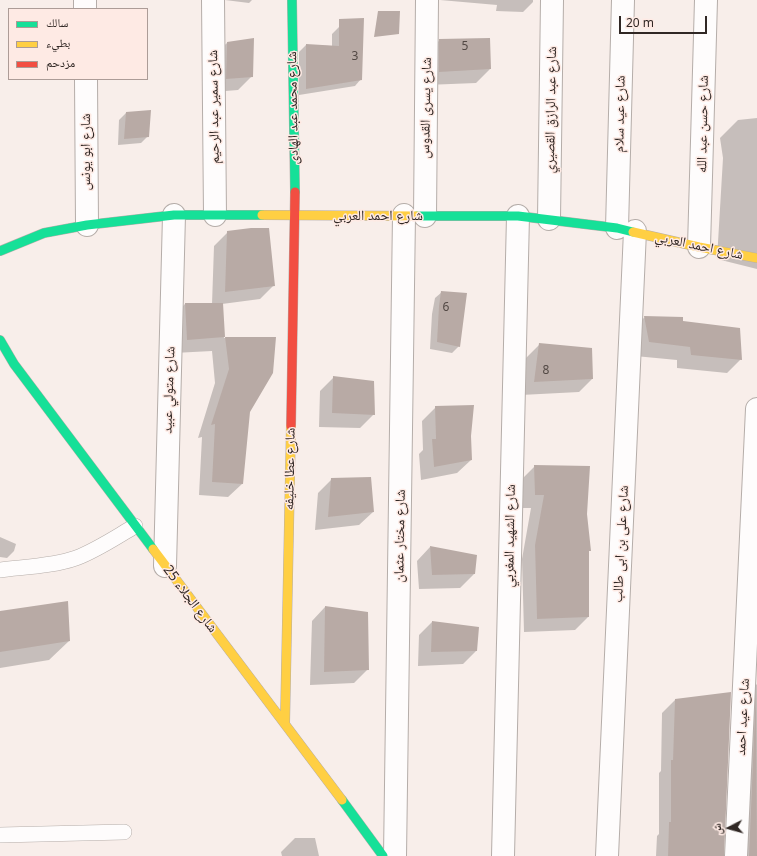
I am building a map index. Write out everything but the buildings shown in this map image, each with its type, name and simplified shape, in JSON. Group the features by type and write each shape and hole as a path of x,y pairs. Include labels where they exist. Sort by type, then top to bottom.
{"street":[{"name":"شارع سمير عبد الرحيم","path":"213,0 215,215"},
{"name":"شارع محمد عبد الهادى","path":"292,0 295,216"},
{"name":"شارع يسرى القدوس","path":"414,216 427,0"},
{"name":"شارع عبد الرازق القصيري","path":"550,219 552,0"},
{"name":"شارع عيد سلام","path":"622,0 626,230"},
{"name":"شارع حسن عبد الله","path":"699,247 706,0"},
{"name":"شارع ابو يونس","path":"86,80 87,225"},
{"name":"شارع احمد العربي","path":"0,251 44,233 87,225 174,215 518,216 626,230 699,247 757,258"},
{"name":"شارع متولي عبيد","path":"165,566 174,215"},
{"name":"شارع عطا خليفه","path":"285,723 295,216"},
{"name":"شارع مختار عثمان","path":"396,856 414,216"},
{"name":"شارع الشهيد المغربي","path":"503,856 518,216"},
{"name":"شارع على بن ابى طالب","path":"607,856 626,230"},
{"name":"شارع الجلاء 25","path":"0,340 14,364 285,723 383,856"},
{"name":"شارع عيد احمد","path":"736,856 757,410"}],"lane":[{"path":"0,570 61,562 74,558 87,553 136,526"},
{"path":"0,835 124,832"}],"traffic: fast":[{"path":"292,0 295,192"},
{"path":"0,251 44,233 87,225 174,215 262,215"},
{"path":"417,216 518,216 617,228 633,232"},
{"path":"0,340 14,364 153,549"},
{"path":"342,800 383,856"}],"traffic: slow":[{"path":"262,215 417,216"},
{"path":"633,232 757,258"},
{"path":"285,723 291,426"},
{"path":"153,549 342,800"}],"traffic: jam":[{"path":"291,426 295,192"}]}
